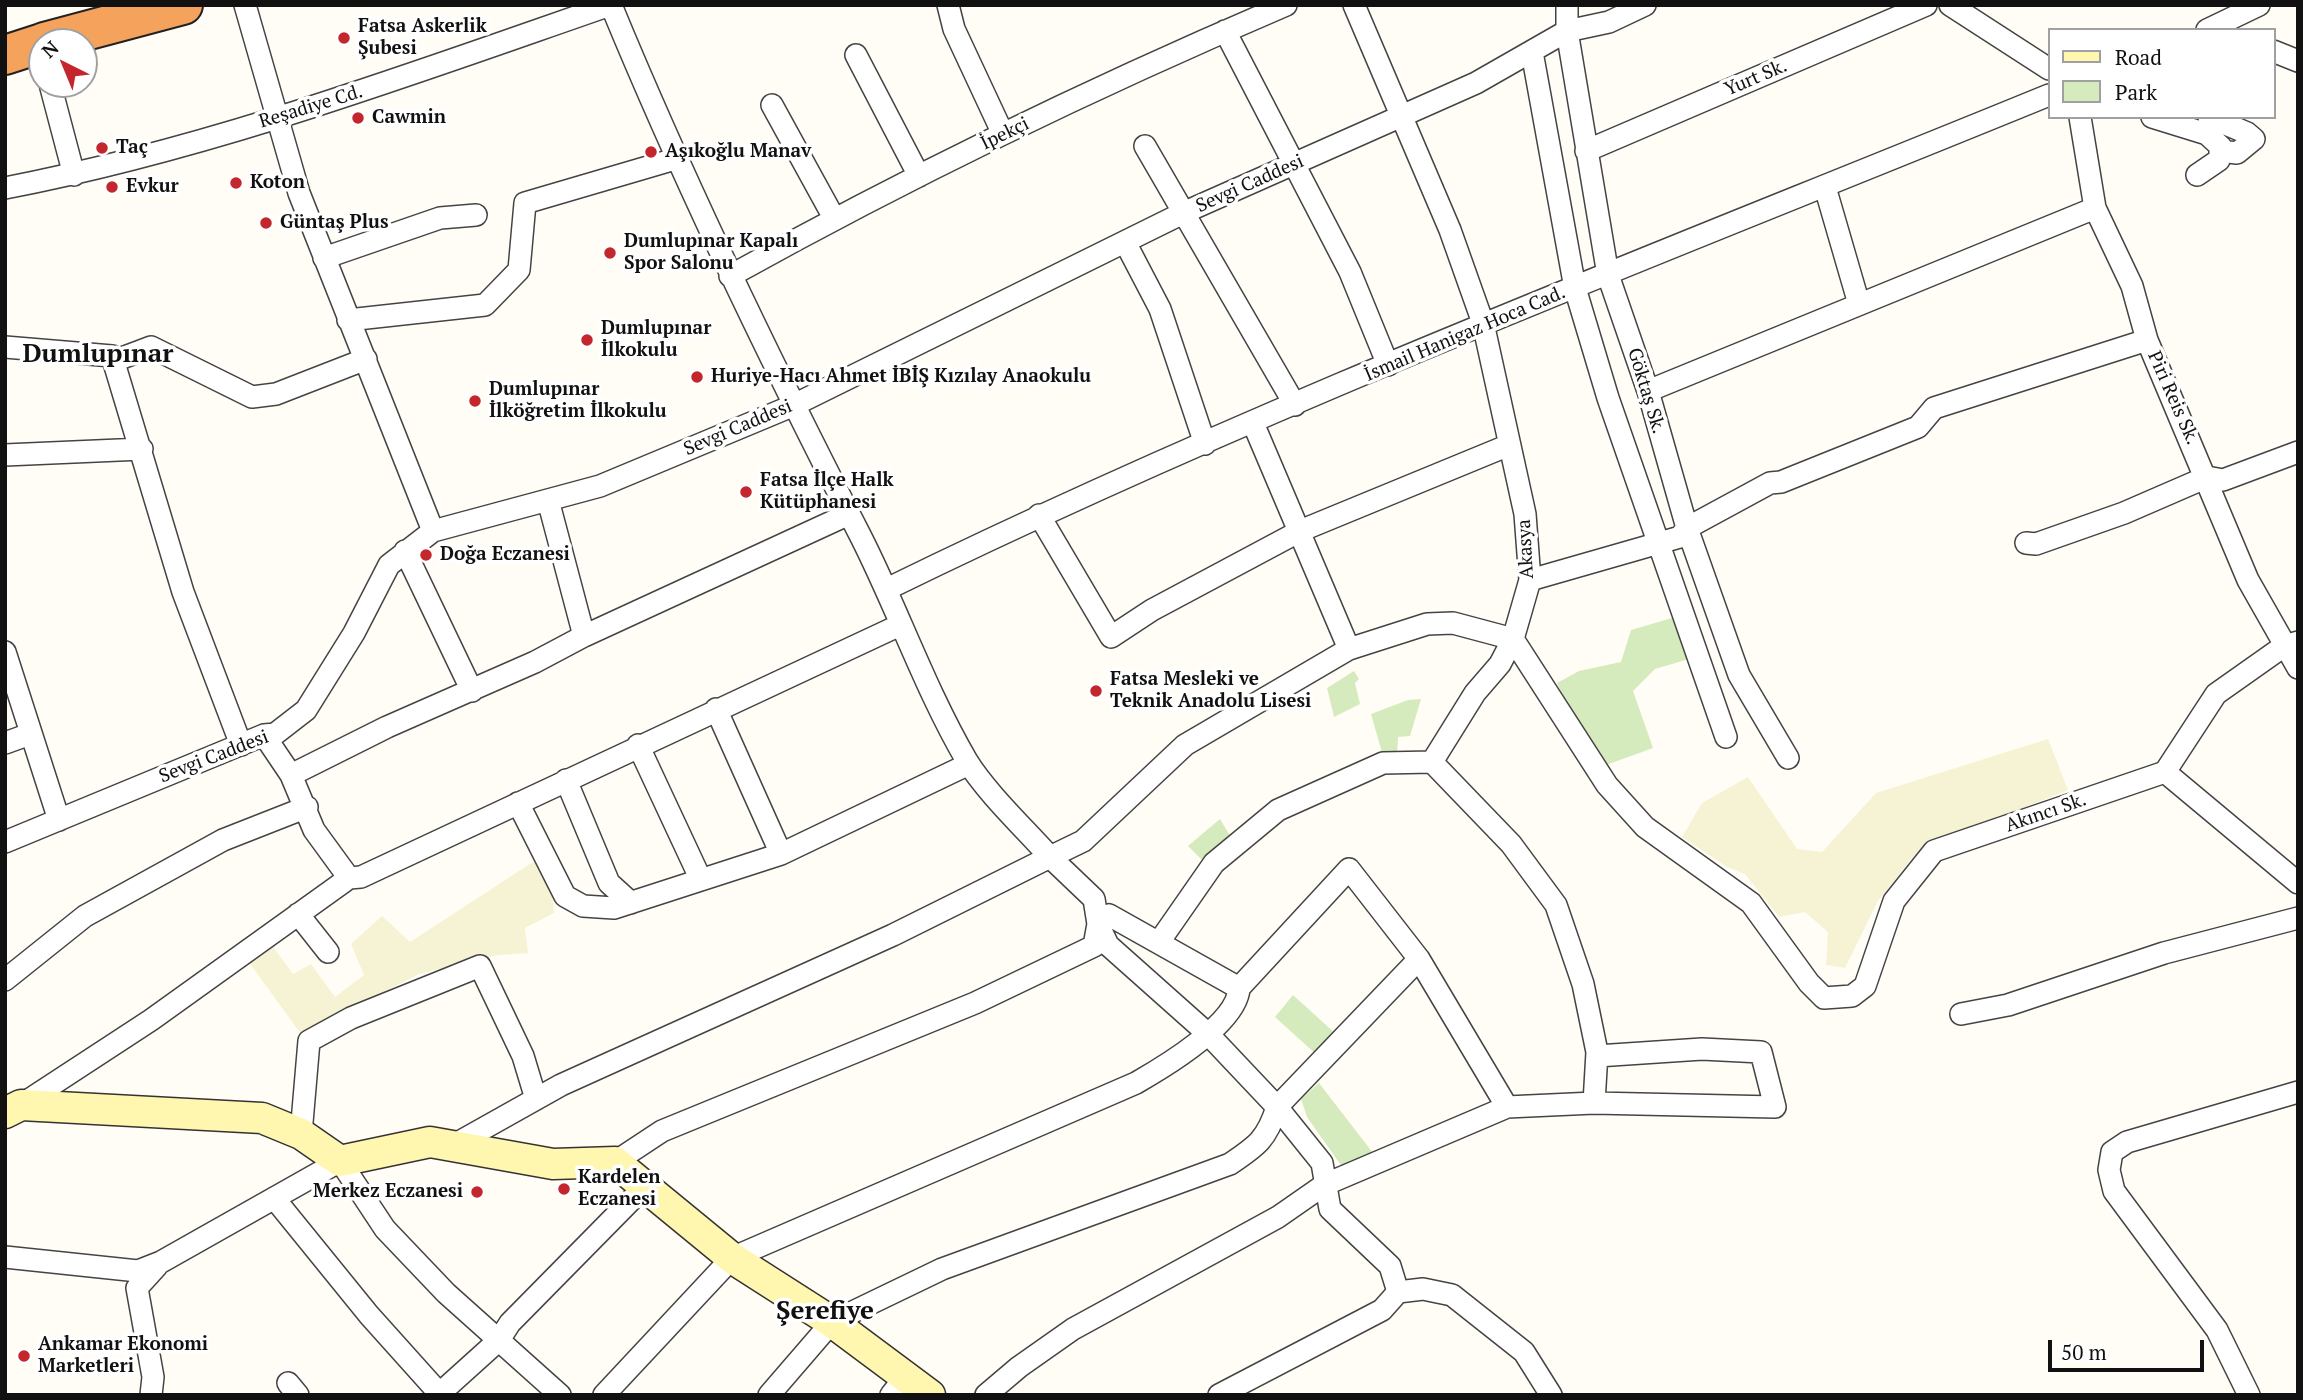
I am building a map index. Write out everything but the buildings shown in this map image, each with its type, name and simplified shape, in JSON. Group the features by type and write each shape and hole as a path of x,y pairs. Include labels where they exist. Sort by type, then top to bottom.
{"highway":[{"path":"98,29 183,5"}],"street":[{"path":"245,5 299,193 433,531"},
{"path":"610,5 675,159 730,276 792,406 887,590 900,625 969,764 1050,857 1094,899 1098,924 1108,945 1208,1034 1277,1107 1322,1163 1330,1209 1390,1266 1398,1292"},
{"name":"Reşadiye Cd.","path":"5,188 74,175 276,119 610,5"},
{"path":"947,5 954,29 1003,134"},
{"name":"İpekçi","path":"730,276 834,218 1003,134 1286,5"},
{"name":"Akasya","path":"1354,5 1399,117 1450,230 1483,323 1525,514 1530,580 1513,639 1500,664 1475,693 1432,762"},
{"name":"Göktaş Sk.","path":"1567,5 1567,31 1608,275 1647,391 1687,528 1739,675 1788,758"},
{"name":"Sevgi Caddesi","path":"5,842 264,735 275,734 306,710 354,633 389,565 433,531 600,486 792,406 1183,213 1476,83 1567,31 1609,22 1645,5"},
{"name":"Yurt Sk.","path":"1586,151 1926,5"},
{"path":"1950,5 2048,68"},
{"path":"2211,28 2259,5"},
{"path":"1225,31 1292,165 1350,272 1388,365"},
{"name":"Göktaş Sk.","path":"1532,51 1575,288 1608,398 1726,737"},
{"path":"2275,52 2298,61"},
{"path":"856,55 919,176"},
{"name":"İsmail Hanigaz Hoca Cad.","path":"887,590 1039,515 1483,323 1608,275 2048,95"},
{"path":"54,98 74,175"},
{"path":"772,106 834,218"},
{"name":"Piri Reis Sk.","path":"2080,119 2095,208 2133,286 2147,340 2207,477 2248,580 2291,644 2298,668"},
{"path":"2158,119 2207,134 2220,150 2237,153 2254,139 2247,133 2214,119"},
{"path":"1145,146 1295,405"},
{"path":"2197,175 2219,160 2220,150"},
{"path":"348,320 485,305 519,270 525,203 675,159"},
{"path":"1825,187 1859,304"},
{"path":"1647,391 2095,208"},
{"path":"324,258 440,218 476,215"},
{"path":"1125,242 1160,309 1205,444"},
{"path":"1530,580 1679,537 1687,528 1770,483 1781,482 1918,427 1934,408 2147,340"},
{"path":"5,347 111,356 114,361 183,592 241,745"},
{"path":"114,361 151,347 252,397 276,394 366,359"},
{"path":"1254,423 1349,649"},
{"path":"1039,515 1111,637 1152,610 1300,531 1509,445"},
{"path":"5,455 142,449"},
{"path":"2026,543 2036,544 2123,513 2207,477 2223,480 2298,452"},
{"path":"548,500 584,636"},
{"path":"291,775 387,727 472,691 584,636 849,514"},
{"path":"405,551 472,691"},
{"path":"454,1145 561,1085 893,935 1083,841 1185,745 1349,649 1427,624 1453,623 1513,639"},
{"path":"13,1109 151,1020 349,878 361,877 638,745 900,625"},
{"name":"Akıncı Sk.","path":"1513,639 1607,785 1645,827 1751,903 1809,983 1824,998 1852,996 1865,986 1894,901 1934,851 2165,772"},
{"path":"2291,644 2216,694 2165,772 2298,883"},
{"path":"5,652 60,820"},
{"path":"716,709 781,854"},
{"path":"5,743 30,734"},
{"path":"264,735 291,775 307,807 314,830 349,878"},
{"path":"638,745 701,880"},
{"path":"1160,942 1214,863 1278,810 1383,763 1432,762 1511,844 1556,905 1583,984 1597,1056 1594,1103"},
{"path":"518,803 565,895 583,906 614,908 781,854 969,764"},
{"path":"566,780 610,883 631,903"},
{"path":"5,980 85,916 223,840 307,807"},
{"path":"604,1395 732,1258 1136,1083 1178,1060 1208,1034 1239,996 1239,988 1349,869 1419,958 1507,1107"},
{"path":"298,914 328,953"},
{"path":"5,1257 138,1271 161,1262 340,1161 430,1142 454,1145 487,1155 553,1164 615,1162 662,1131 975,1003 1094,946 1098,924 1109,915 1239,988"},
{"path":"1961,1014 2008,1005 2164,953 2298,918"},
{"path":"769,1395 832,1322 942,1269 1230,1164 1258,1146 1270,1128 1277,1107 1419,958"},
{"path":"301,1134 309,1041 351,1018 480,966 523,1056 536,1099"},
{"path":"986,1395 1019,1367 1073,1329 1278,1217 1324,1185 1507,1107 1594,1103 1775,1107 1761,1052 1702,1049 1597,1056"},
{"path":"2249,1395 2217,1331 2114,1191 2109,1170 2112,1152 2127,1142 2298,1092"},
{"path":"13,1109 262,1118 301,1134 340,1161 385,1229 446,1293 561,1395"},
{"path":"615,1162 732,1258 832,1322 898,1385 930,1395"},
{"path":"274,1198 369,1315 438,1394 499,1340 510,1323 645,1186"},
{"path":"151,1395 153,1377 137,1288 161,1262"},
{"path":"1219,1395 1382,1310 1398,1292 1423,1289 1452,1295 1524,1352 1551,1395"}],"shaded area":[{"path":"2048,739 2068,790 1924,848 1911,859 1878,901 1845,968 1826,965 1828,932 1805,912 1779,917 1745,874 1727,867 1682,837 1702,803 1748,777 1797,849 1822,852 1876,793"},
{"path":"539,858 552,891 554,913 525,928 528,953 498,955 419,974 301,1034 248,961 271,944 293,974 311,964 335,997 364,975 351,944 382,916 410,942"}],"green space":[{"path":"1672,618 1689,659 1655,669 1633,691 1653,748 1606,765 1575,721 1557,683 1579,671 1621,662 1631,630"},
{"path":"1354,671 1359,679 1355,683 1360,704 1334,717 1327,688"},
{"path":"1421,699 1410,736 1398,737 1397,756 1383,756 1371,714 1408,700"},
{"path":"1220,819 1232,839 1205,863 1188,846"},
{"path":"1293,995 1337,1035 1319,1057 1275,1017"},
{"path":"1319,1083 1373,1153 1343,1168 1307,1117 1301,1099"}],"place":[{"name":"Fatsa Askerlik Şubesi","path":"344,38"},
{"name":"Cawmin","path":"358,118"},
{"name":"Taç","path":"102,148"},
{"name":"Aşıkoğlu Manav","path":"651,152"},
{"name":"Koton","path":"236,183"},
{"name":"Evkur","path":"112,187"},
{"name":"Güntaş Plus","path":"266,223"},
{"name":"Dumlupınar Kapalı Spor Salonu","path":"610,253"},
{"name":"Dumlupınar İlkokulu","path":"587,340"},
{"name":"Huriye-Hacı Ahmet İBİŞ Kızılay Anaokulu","path":"697,377"},
{"name":"Dumlupınar İlköğretim İlkokulu","path":"475,401"},
{"name":"Fatsa İlçe Halk Kütüphanesi","path":"746,492"},
{"name":"Doğa Eczanesi","path":"426,555"},
{"name":"Fatsa Mesleki ve Teknik Anadolu Lisesi","path":"1096,691"},
{"name":"Kardelen Eczanesi","path":"564,1189"},
{"name":"Merkez Eczanesi","path":"477,1192"},
{"name":"Ankamar Ekonomi Marketleri","path":"24,1356"}],"district":[{"name":"Dumlupınar","path":"98,355"},
{"name":"Şerefiye","path":"825,1312"}]}
